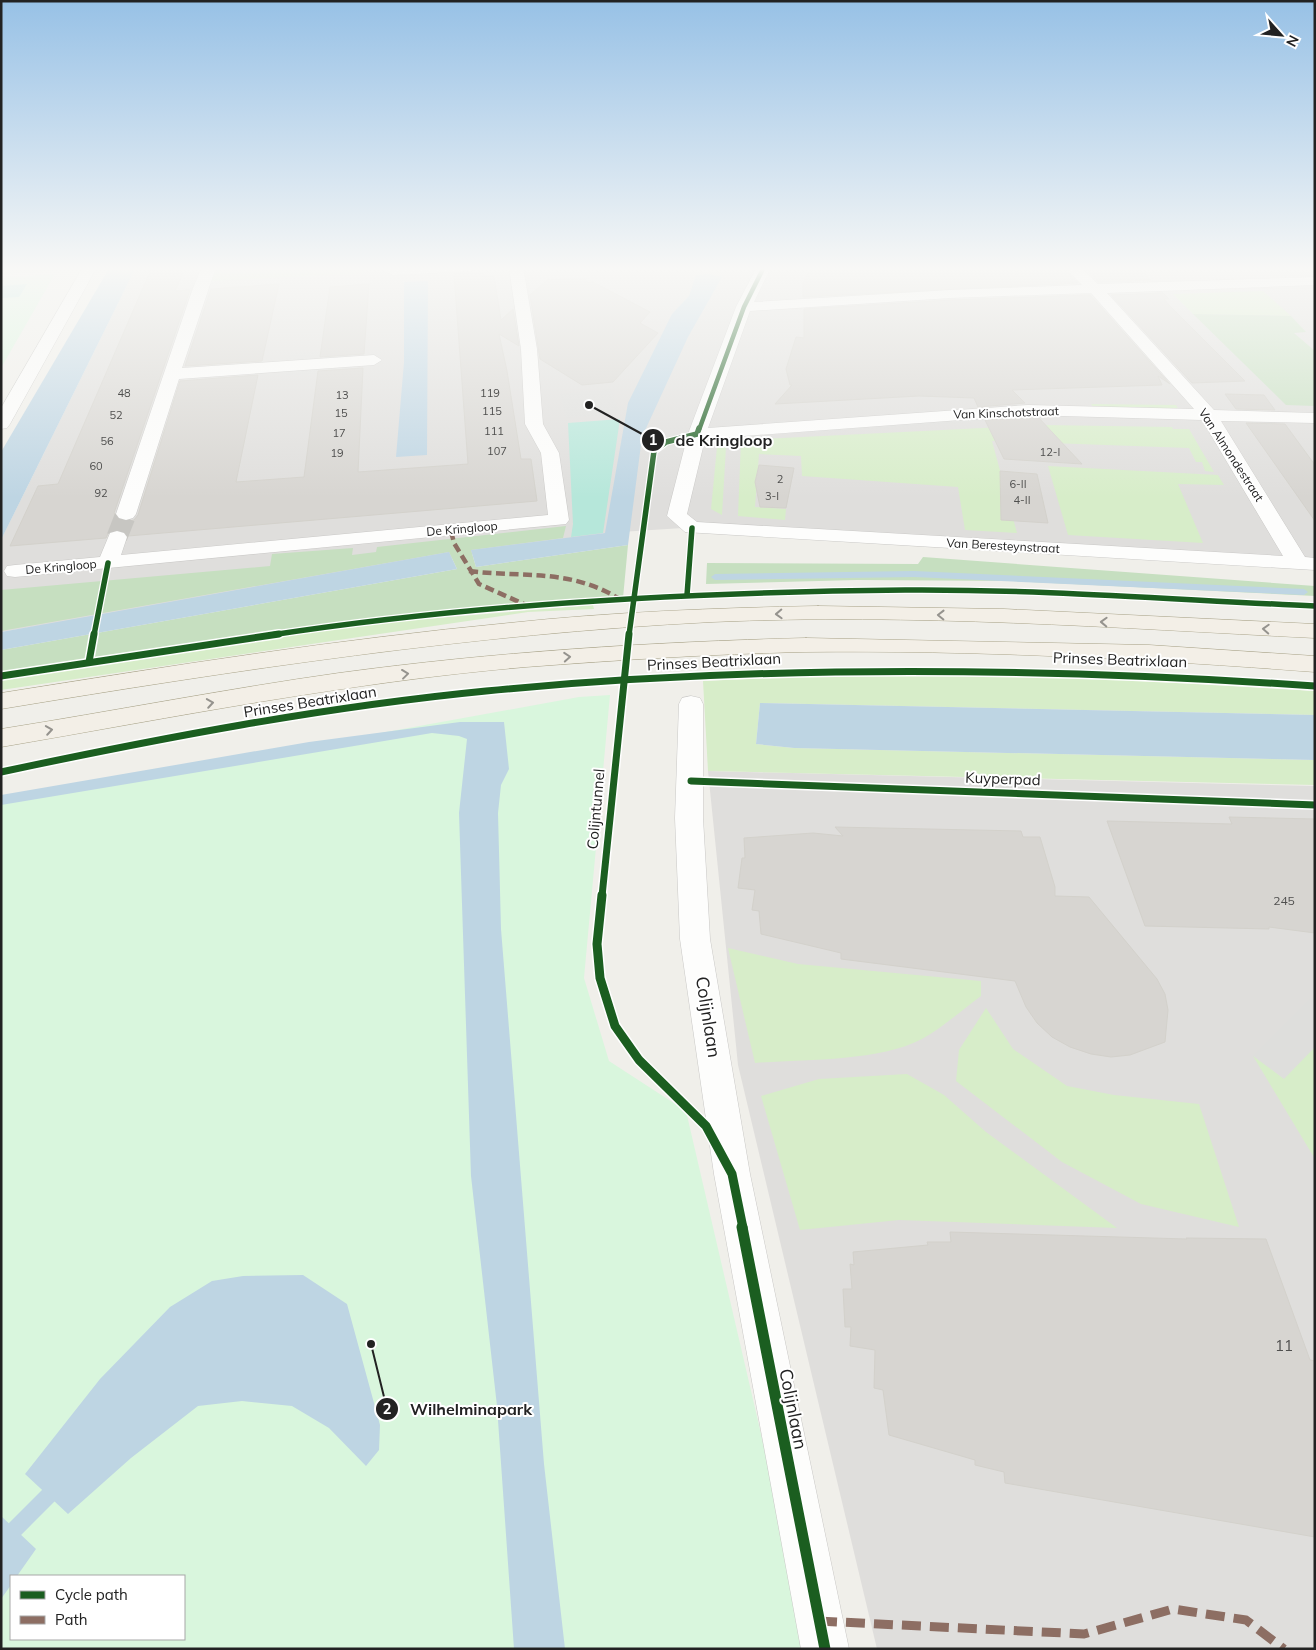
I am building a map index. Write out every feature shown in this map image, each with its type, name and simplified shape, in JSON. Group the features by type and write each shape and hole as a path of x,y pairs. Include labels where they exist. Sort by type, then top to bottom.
{"main road":[{"path":"1,701 334,650 518,628 696,617 817,613 956,616 1315,631"},
{"name":"Prinses Beatrixlaan","path":"1,738 339,681 522,660 696,648 806,645 963,647 1149,652 1315,664"}],"street":[{"path":"1,424 46,344"},
{"path":"126,514 182,344"},
{"name":"De Kringloop","path":"15,570 108,563 559,520 550,453 534,424 528,344"},
{"path":"697,434 730,344"},
{"name":"Van Almondestraat","path":"1145,344 1207,413 1306,563"},
{"path":"172,374 374,360"},
{"name":"Van Kinschotstraat","path":"697,434 1028,410 1207,413 1315,418"},
{"name":"Van Beresteynstraat","path":"697,434 677,516 692,528 1306,563"},
{"name":"De Kringloop","path":"108,563 117,536"},
{"name":"Colijnlaan","path":"691,704 689,818 695,938 734,1184 825,1649"}],"shaded area":[{"path":"98,344 1315,344 1315,558 714,526 605,533 1,632 1,540"},
{"path":"356,350 354,371 286,375 290,354"},
{"path":"611,389 619,414 566,418 560,394"},
{"path":"1048,414 1166,416 1168,419 1049,417 738,437 737,434"},
{"path":"708,771 1315,786 1315,1649 877,1649 738,1065"},
{"path":"1311,998 1315,1001 1315,1047 1284,1079 1253,1056"}],"green space":[{"path":"1,344 15,344 1,368"},
{"path":"1224,344 1307,344 1315,351 1315,406 1286,405"},
{"path":"1091,404 1176,405 1179,410 1094,408"},
{"path":"620,419 603,533 571,537 573,524 568,423"},
{"path":"1043,425 1172,427 1173,429 1189,429 1214,472 1205,471 1202,462 1196,462 1189,448 992,441 1017,533 965,530 958,487 802,476 801,456 759,454 755,507 786,509 785,520 738,516 741,440"},
{"path":"717,447 726,447 722,515 711,509"},
{"path":"1048,466 1218,475 1224,485 1178,484 1203,543 1068,535"},
{"path":"566,526 563,538 471,550 476,567 628,545 623,598 363,621 1,675 1,650 457,569 449,552 1,631 1,590 270,566 272,554 353,548 352,555 376,552 377,547"},
{"path":"923,557 1315,586 1315,596 1013,581 857,580 706,584 707,563 918,564"},
{"path":"593,605 594,609 528,612 1,690 1,679 364,624"},
{"path":"988,672 1315,691 1315,715 760,703 756,744 794,748 1315,760 1315,785 708,771 703,681 885,673"},
{"path":"610,695 584,978 609,1061 686,1111 811,1649 1,1649 1,802 579,697"},
{"path":"728,948 798,964 981,981 981,996 929,1035 884,1052 840,1058 755,1063"},
{"path":"986,1008 1013,1049 1067,1086 1114,1095 1199,1104 1239,1227 1141,1204 1062,1162 956,1081 959,1050"},
{"path":"1315,1047 1315,1159 1253,1056 1284,1079"},
{"path":"907,1074 944,1095 986,1132 1117,1228 899,1220 800,1230 761,1096 819,1079"}],"water":[{"path":"65,344 98,344 1,540 1,452"},
{"path":"404,344 428,344 427,455 396,457"},
{"path":"657,344 685,344 642,437 628,545 476,567 471,550 605,533 628,403"},
{"path":"449,552 457,569 1,650 1,632"},
{"path":"760,703 1315,715 1315,760 794,748 756,744"},
{"path":"460,722 504,722 509,769 501,785 498,813 501,929 544,1464 565,1649 514,1649 497,1406 471,1176 459,813 467,739 459,736 432,733 1,805 1,795 309,742"},
{"path":"303,1275 347,1304 380,1425 379,1450 366,1466 329,1428 292,1406 242,1401 198,1406 131,1458 68,1514 25,1474 100,1379 170,1307 212,1281 243,1276"},
{"path":"1,1516 36,1549 18,1575 10,1575 10,1586 1,1599"}],"building":[{"path":"119,344 172,344 114,513 118,520 127,522 134,520 138,515 180,381 258,375 236,482 304,477 318,371 363,368 358,472 468,464 459,344 501,344 521,459 531,459 537,501 128,536 125,531 116,529 109,531 106,538 10,546 38,486 58,484"},
{"path":"192,344 266,344 262,361 185,366"},
{"path":"322,344 365,344 364,354 320,357"},
{"path":"538,344 648,344 613,382 582,385 540,359"},
{"path":"794,344 1134,344 1170,384 1158,376 1162,385 1012,390 1025,403 978,407 974,398 919,396 775,404 792,385 790,385 786,369"},
{"path":"1156,344 1208,344 1245,381 1192,383"},
{"path":"1225,394 1264,395 1275,410 1236,409"},
{"path":"1038,417 1082,464 1004,459 985,420"},
{"path":"1246,423 1285,424 1315,465 1315,521"},
{"path":"759,465 794,468 786,508 760,507 755,482"},
{"path":"1000,471 1037,474 1048,523 1001,520"},
{"path":"1229,817 1315,819 1315,933 1269,927 1269,929 1145,926 1107,821 1232,824"},
{"path":"835,827 1021,831 1023,837 1040,837 1055,887 1055,896 1089,897 1157,979 1165,994 1168,1010 1165,1042 1130,1055 1111,1057 1091,1054 1070,1047 1052,1037 1037,1023 1026,1007 1015,981 841,959 841,953 761,934 759,911 752,910 755,890 738,888 742,858 745,858 744,838 813,833 843,836"},
{"path":"950,1232 1187,1239 1266,1239 1310,1360 1315,1361 1315,1537 1005,1483 1004,1472 975,1465 975,1460 889,1435 883,1390 874,1388 875,1350 850,1346 851,1327 845,1327 843,1289 852,1289 850,1264 854,1265 853,1252 928,1245 927,1242 951,1242"}],"waterway":[{"path":"715,577 914,574 1304,592"},
{"path":"1,1546 15,1529 58,1486"}],"tunnel":[{"path":"117,537 126,514"}],"marked path":[{"path":"451,531 454,543 479,584 526,605"},
{"path":"469,571 564,577 600,587 618,598"},
{"path":"818,1621 1084,1634 1173,1609 1246,1620 1284,1649"}],"cycle path":[{"name":"Colijntunnel","path":"730,344 697,434 666,442 654,451 622,688 597,944 600,978 615,1026 639,1060 706,1126 732,1174 825,1649"},
{"path":"687,595 692,528"},
{"path":"89,662 108,563"},
{"path":"1,676 363,621 618,598 906,590 1020,592 1315,606"},
{"path":"1,772 137,744 275,719 483,691 647,678 838,671 1029,671 1220,679 1315,686"},
{"name":"Kuyperpad","path":"691,781 1315,805"}],"place":[{"name":"de Kringloop","path":"589,405"},
{"name":"Wilhelminapark","path":"371,1344"}]}
